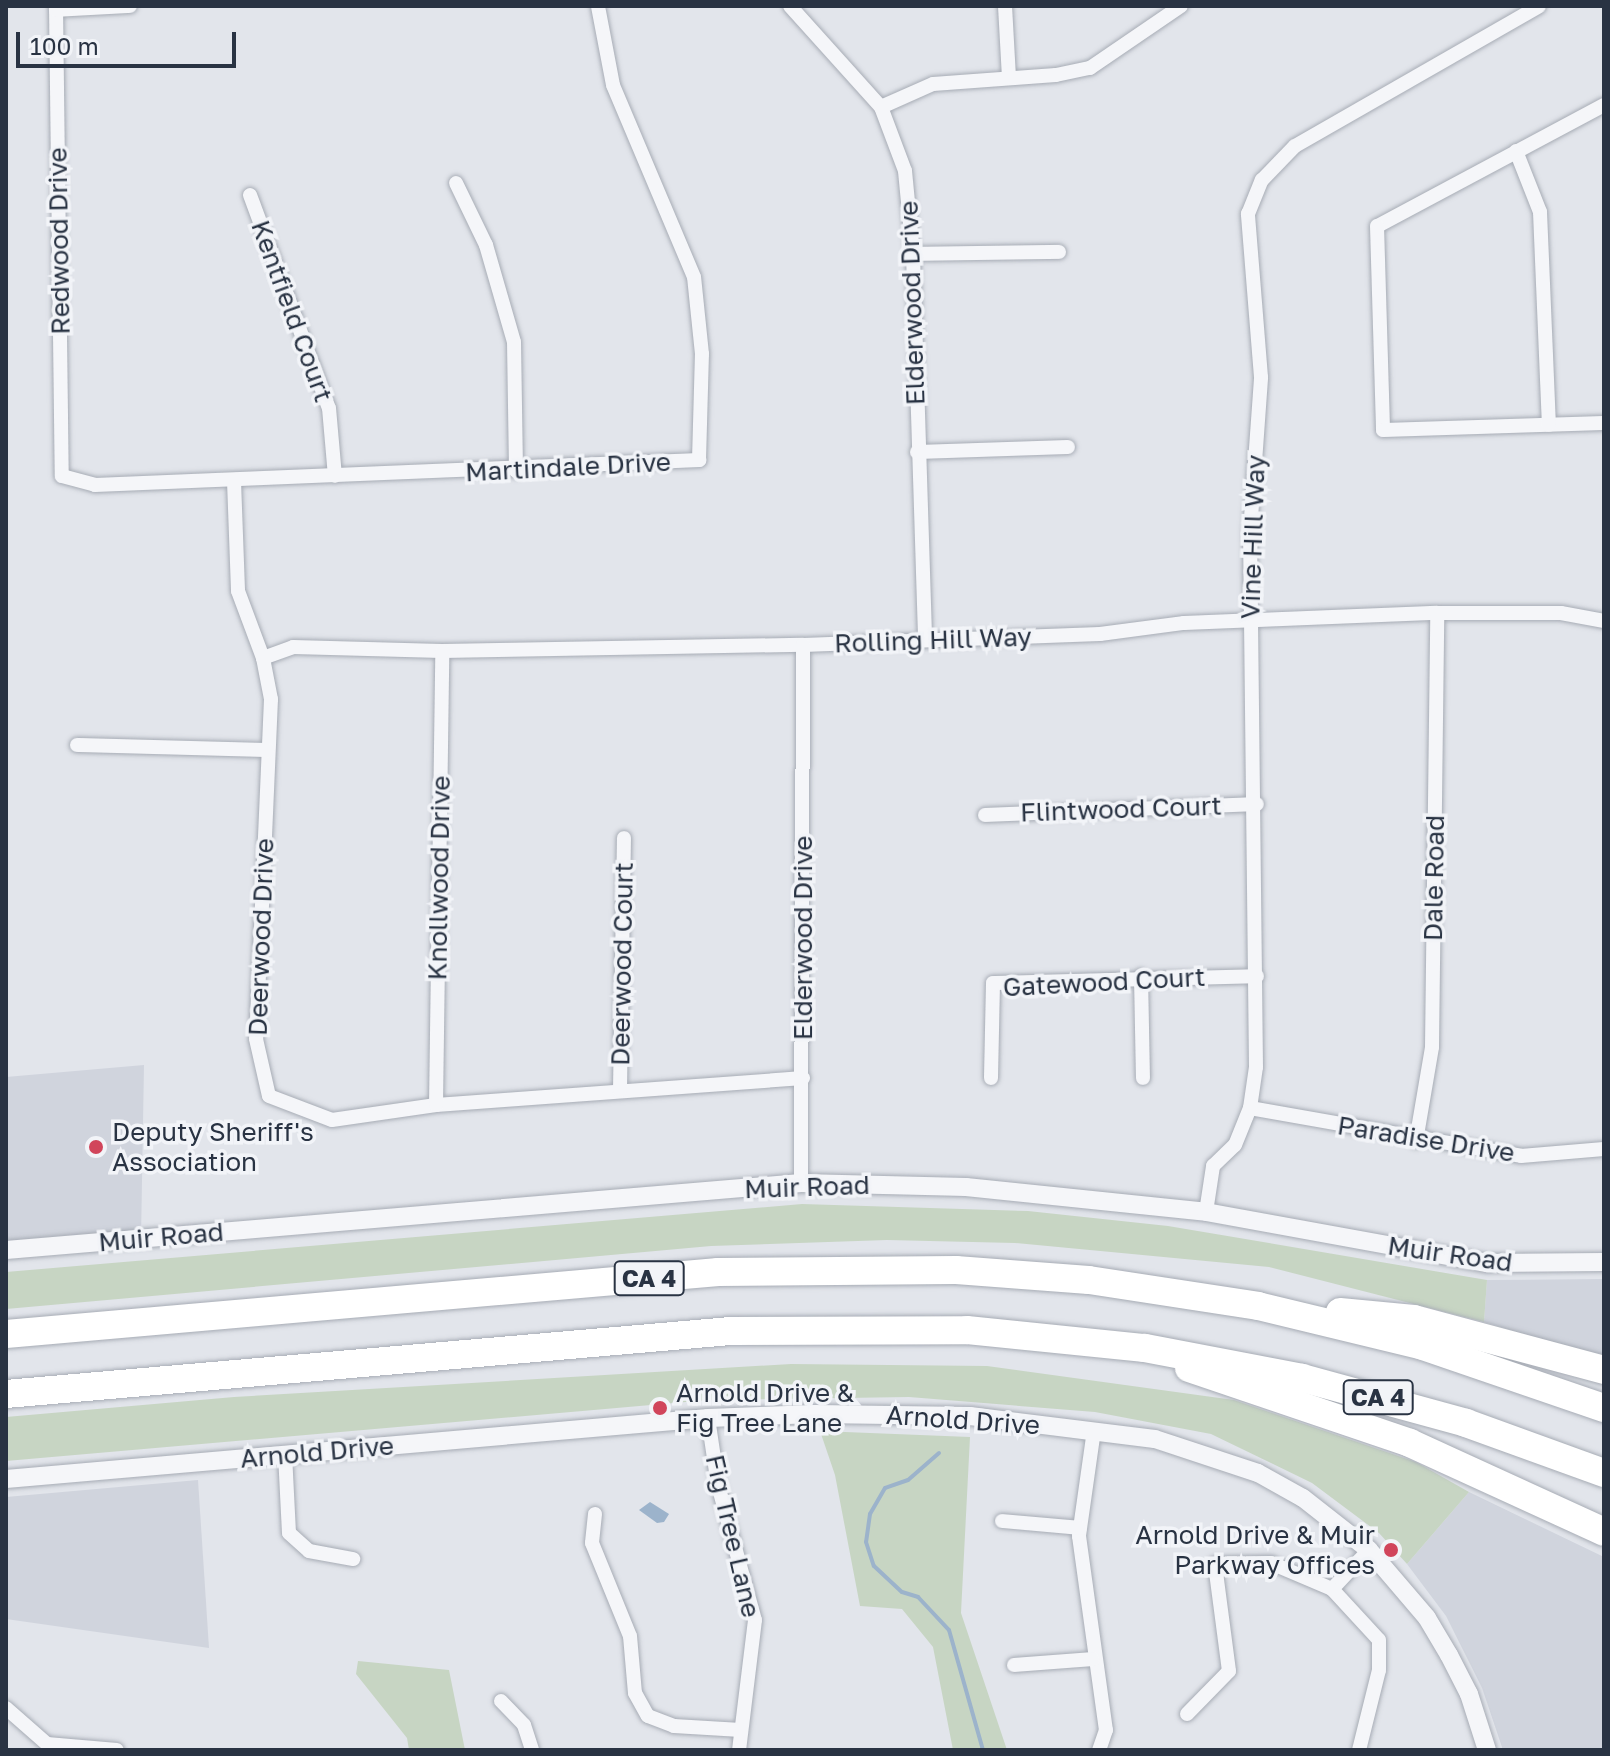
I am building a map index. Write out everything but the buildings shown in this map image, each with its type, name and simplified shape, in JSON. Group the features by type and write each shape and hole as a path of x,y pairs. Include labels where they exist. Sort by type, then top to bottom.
{"highway":[{"name":"CA 4","path":"6,1334 821,1267 1068,1278 1291,1313 1455,1356 1604,1408"},
{"path":"1291,1313 1414,1319 1604,1370"},
{"name":"CA 4","path":"6,1394 787,1328 967,1330 1145,1348 1366,1393 1604,1473"},
{"path":"1145,1348 1204,1375 1410,1443 1604,1532"}],"street":[{"path":"56,8 130,6"},
{"name":"Martindale Drive","path":"62,476 95,485 516,471 699,460 702,354 694,277 613,85 598,6"},
{"name":"Elderwood Drive","path":"790,6 881,107 905,171 913,254 925,640"},
{"path":"1005,6 1009,77"},
{"path":"881,107 933,84 1090,68 1181,6"},
{"name":"Vine Hill Way","path":"1206,1212 1213,1166 1235,1145 1250,1108 1256,1067 1257,804 1250,622 1261,377 1248,214 1262,180 1295,146 1539,6"},
{"name":"Redwood Drive","path":"56,8 62,476"},
{"path":"1604,105 1377,226 1383,430 1604,423"},
{"path":"1516,151 1540,212 1549,425"},
{"path":"456,183 486,245 514,342 516,471"},
{"name":"Kentfield Court","path":"250,195 329,408 335,476"},
{"path":"913,254 1059,252"},
{"path":"917,452 1068,447"},
{"name":"Deerwood Drive","path":"234,481 238,591 263,658 271,699 256,1039 269,1096 332,1120 436,1105 803,1078"},
{"name":"Rolling Hill Way","path":"263,658 293,647 442,651 803,645 1100,634 1184,623 1437,613 1561,613 1604,621"},
{"name":"Dale Road","path":"1416,1141 1432,1047 1437,613"},
{"name":"Elderwood Drive","path":"801,1183 803,645"},
{"name":"Knollwood Drive","path":"436,1105 442,651"},
{"path":"77,745 268,750"},
{"name":"Flintwood Court","path":"985,815 1257,804"},
{"name":"Deerwood Court","path":"620,1090 624,838"},
{"path":"1141,976 1143,1078"},
{"name":"Gatewood Court","path":"991,1078 993,983 1141,976 1257,976"},
{"name":"Paradise Drive","path":"1250,1108 1416,1141 1521,1156 1604,1149"},
{"name":"Muir Road","path":"6,1250 801,1183 966,1187 1206,1212 1488,1263 1604,1262"},
{"name":"Arnold Drive","path":"6,1479 708,1418 906,1414 1094,1430 1204,1451 1258,1473 1303,1498 1369,1550 1414,1601 1449,1655 1469,1694 1487,1750"},
{"name":"Fig Tree Lane","path":"708,1418 718,1485 754,1611 739,1750"},
{"path":"1094,1430 1080,1528 1093,1659 1106,1730 1099,1750"},
{"path":"285,1454 289,1533 309,1551 353,1559"},
{"path":"595,1514 592,1543 630,1636 635,1693 648,1716 674,1726 741,1730"},
{"path":"1002,1521 1080,1528"},
{"path":"1332,1589 1369,1550"},
{"path":"1187,1714 1229,1671 1215,1564 1271,1563 1332,1589 1379,1640 1379,1670 1359,1750"},
{"path":"1014,1665 1093,1659"},
{"path":"501,1701 524,1725 532,1750"},
{"path":"6,1708 47,1747 117,1750"}],"shaded area":[{"path":"144,1065 141,1238 6,1250 6,1077"},
{"path":"1604,1279 1604,1358 1484,1322 1487,1280"},
{"path":"198,1480 209,1648 6,1619 6,1497"},
{"path":"1469,1492 1604,1557 1604,1750 1503,1750 1482,1688 1446,1616 1407,1564"}],"green space":[{"path":"802,1204 1028,1211 1168,1226 1487,1280 1484,1322 1269,1267 1015,1243 887,1240 711,1246 6,1309 6,1272"},
{"path":"791,1364 987,1366 1234,1400 1416,1462 1469,1492 1407,1564 1379,1533 1312,1483 1211,1434 1095,1412 909,1397 708,1400 6,1461 6,1417 234,1397"},
{"path":"820,1431 970,1437 961,1613 1007,1750 953,1750 933,1647 902,1609 860,1606 835,1475"},
{"path":"358,1661 449,1670 465,1750 409,1750 407,1738 356,1674"}],"water":[{"path":"650,1502 669,1514 664,1522 657,1523 639,1510"}],"waterway":[{"path":"939,1453 908,1480 885,1488 870,1514 866,1542 874,1566 902,1592 918,1597 949,1630 983,1750"}],"place":[{"name":"Deputy Sheriff's Association","path":"96,1147"},
{"name":"Arnold Drive & Fig Tree Lane","path":"660,1408"},
{"name":"Arnold Drive & Muir Parkway Offices","path":"1391,1550"}]}
